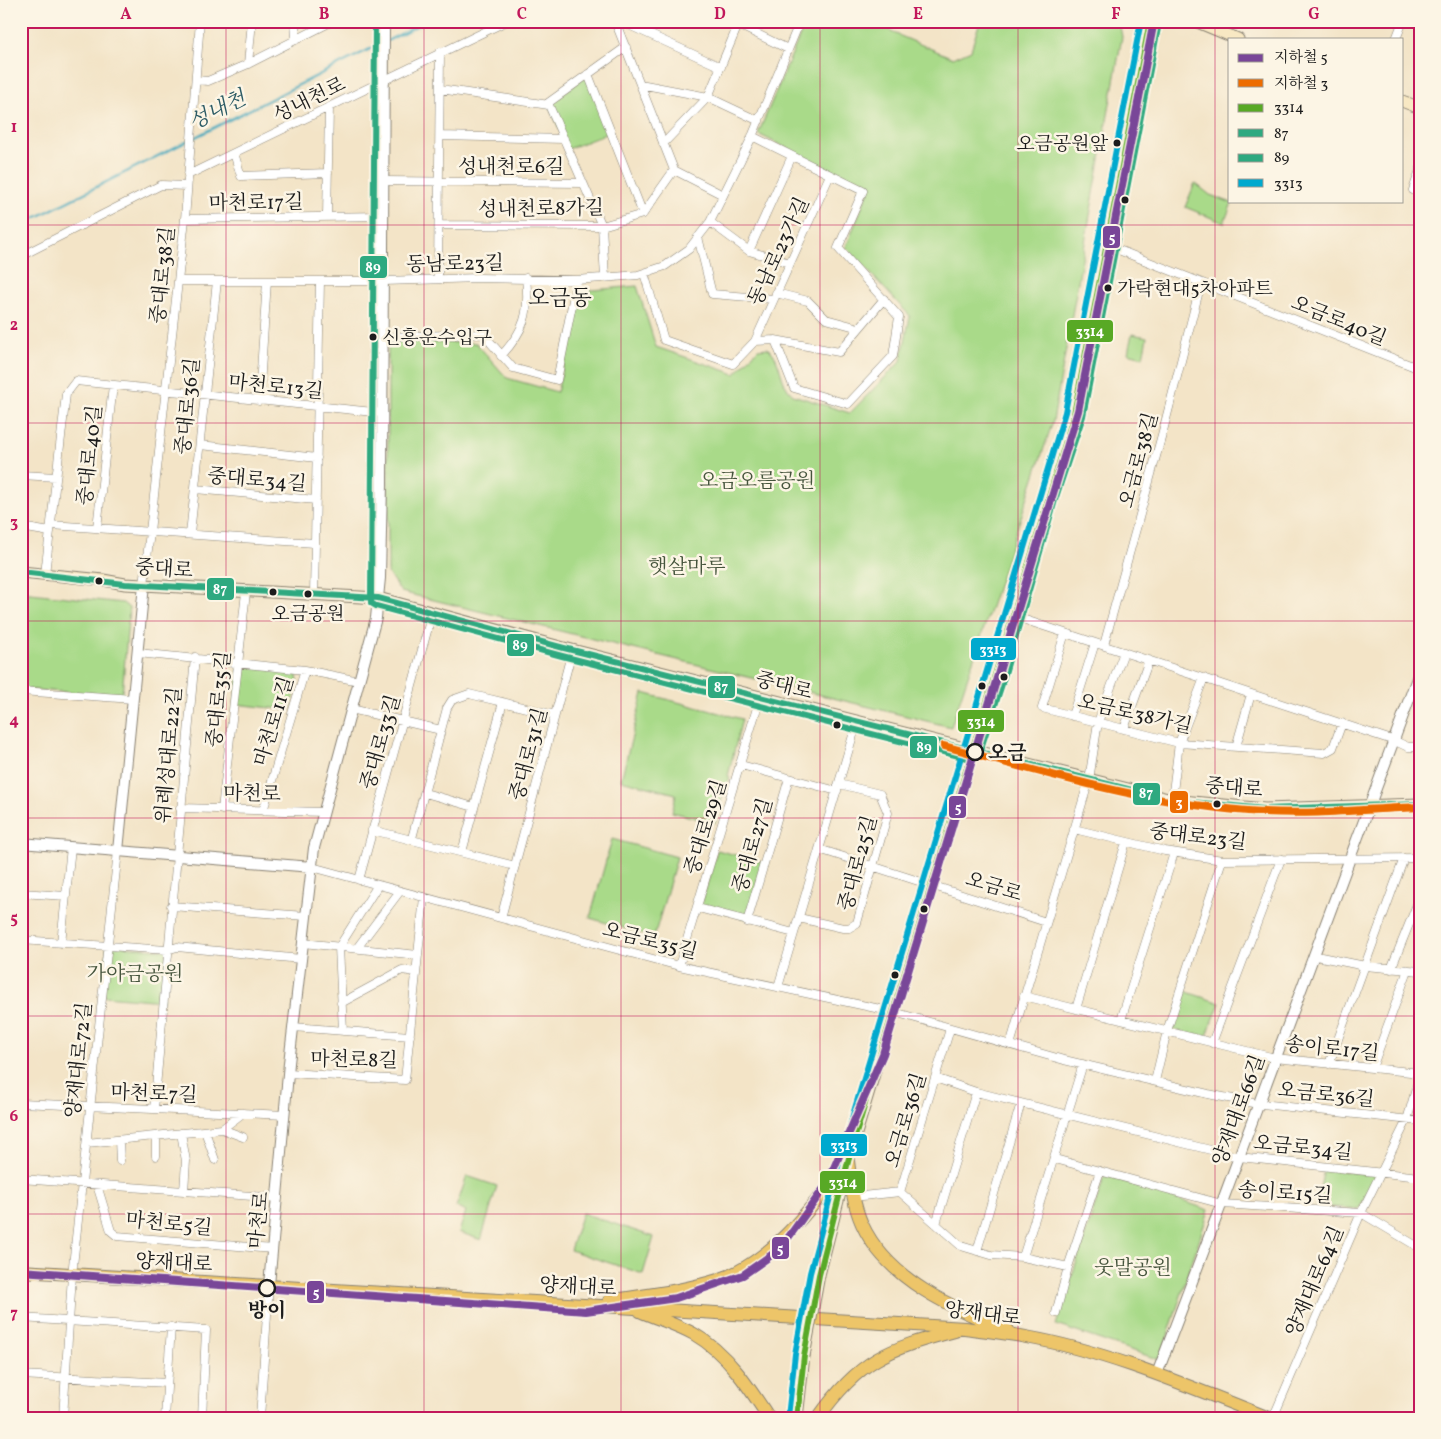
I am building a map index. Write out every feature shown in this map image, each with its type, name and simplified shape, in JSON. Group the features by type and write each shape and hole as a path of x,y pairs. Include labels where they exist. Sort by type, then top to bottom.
{"main road":[{"path":"797,1418 804,1356 820,1276 848,1161 1074,414 1150,21"},
{"path":"1195,21 1223,27 1237,38"},
{"path":"1404,102 1420,108"},
{"name":"중대로","path":"21,572 144,585 378,598 572,651 1172,800 1265,809 1370,804 1420,804"},
{"path":"848,1161 853,1197 862,1224 877,1250 897,1270 935,1296 976,1317 1026,1337"},
{"path":"582,1305 664,1293 719,1279 763,1256 792,1229 848,1161"},
{"name":"양재대로","path":"21,1271 965,1328 1026,1337 1082,1350 1157,1374 1269,1418"},
{"path":"631,1308 694,1334 712,1348 746,1382 769,1418"},
{"path":"818,1418 837,1391 860,1369 888,1352 965,1328"}],"street":[{"name":"중대로38길","path":"144,585 185,219 200,21"},
{"path":"248,64 252,21"},
{"path":"295,21 296,40"},
{"path":"196,80 208,81 248,64 332,21"},
{"name":"마천로","path":"260,1418 269,1285 288,1073 314,848 376,618 378,598 383,413 384,21"},
{"name":"성내천로","path":"188,173 234,153 384,78 507,21"},
{"path":"615,21 674,170 723,196"},
{"path":"620,21 721,67"},
{"path":"730,21 788,49"},
{"name":"동남로23길","path":"178,281 384,281 526,278 577,280 644,273 665,266 689,249 710,222 759,121 800,21"},
{"path":"1396,38 1403,21"},
{"path":"664,144 708,97 738,25"},
{"path":"440,89 549,104 626,47"},
{"name":"성내천로6길","path":"438,279 440,52"},
{"name":"성내천로8가길","path":"439,225 602,226 642,214 588,74"},
{"path":"640,84 708,97 759,121"},
{"path":"549,104 602,226 605,278"},
{"name":"마천로17길","path":"327,217 329,107"},
{"name":"성내천로6길","path":"440,136 564,139"},
{"path":"752,136 862,191 838,248 900,317 893,356 848,404 794,388 775,340"},
{"path":"234,153 241,176 328,173"},
{"name":"동남로23가길","path":"749,251 792,156"},
{"path":"642,214 674,170"},
{"path":"1420,170 1413,190 1420,193"},
{"name":"동남로23가길","path":"644,273 664,340 733,364 754,341 830,175"},
{"name":"성내천로6길","path":"384,181 583,182"},
{"path":"21,256 161,184 187,186"},
{"name":"마천로17길","path":"185,219 384,216"},
{"path":"710,222 749,251 790,263"},
{"path":"698,237 712,294 774,296 808,301 826,319 859,328"},
{"name":"오금로40길","path":"1106,245 1420,369"},
{"name":"동남로23길","path":"502,356 521,332 526,317 526,278"},
{"path":"383,337 483,334 513,368 557,380 577,280"},
{"name":"중대로36길","path":"190,534 217,281"},
{"path":"259,401 267,281"},
{"name":"중대로34길","path":"314,595 320,281"},
{"name":"오금로38길","path":"1104,646 1201,283"},
{"path":"754,341 775,340 838,352 884,299"},
{"name":"중대로40길","path":"45,574 66,394 76,381 166,392"},
{"name":"중대로40길","path":"97,528 112,385"},
{"name":"마천로13길","path":"166,392 383,413"},
{"name":"중대로34길","path":"200,445 317,458"},
{"name":"중대로40길","path":"21,475 56,477"},
{"name":"중대로34길","path":"195,489 316,500"},
{"path":"21,526 97,528 315,543"},
{"name":"양재대로72길","path":"63,1418 72,1275 118,851 144,585"},
{"name":"중대로35길","path":"222,810 246,592"},
{"name":"중대로33길","path":"359,880 432,613"},
{"path":"1013,616 1342,723 1408,747 1420,747"},
{"name":"오금로38가길","path":"1065,633 1042,708 1179,743 1324,753 1333,748 1342,723"},
{"path":"1072,716 1095,643"},
{"name":"중대로31길","path":"501,918 572,651"},
{"path":"1010,1045 1089,780 1098,722 1124,652"},
{"name":"마천로11길","path":"138,654 195,657 305,670 359,681"},
{"name":"위례성대로22길","path":"154,1109 195,657"},
{"path":"1124,729 1148,660"},
{"name":"마천로11길","path":"262,810 305,670"},
{"name":"양재대로66길","path":"1157,1374 1275,1058 1316,956 1420,670"},
{"path":"1172,800 1179,743 1204,678"},
{"path":"21,691 133,699"},
{"path":"412,838 447,708 452,700 469,694 555,714"},
{"path":"1236,747 1251,694"},
{"name":"중대로29길","path":"679,966 760,698"},
{"path":"462,852 503,702"},
{"path":"351,709 441,730"},
{"name":"중대로25길","path":"778,987 857,722"},
{"name":"중대로25길","path":"741,765 789,778 880,794 885,802 888,813 857,923 849,928 843,928 798,918"},
{"name":"중대로27길","path":"747,922 789,778"},
{"path":"425,793 474,807"},
{"name":"마천로","path":"180,808 324,812"},
{"name":"중대로23길","path":"1074,829 1174,853 1222,860 1350,859"},
{"path":"372,830 412,838 515,866"},
{"path":"1076,1009 1126,842"},
{"path":"21,843 312,867"},
{"path":"61,943 71,847"},
{"name":"오금로","path":"819,849 1046,922"},
{"path":"1121,1020 1174,853"},
{"path":"1329,1064 1404,858"},
{"path":"1350,859 1420,858"},
{"path":"1212,1043 1281,859"},
{"path":"1155,1082 1167,1032 1222,860"},
{"name":"오금로35길","path":"312,867 679,966 894,1012"},
{"path":"343,1031 339,946 378,885"},
{"path":"357,948 400,891"},
{"path":"21,893 66,896"},
{"name":"마천로8길","path":"288,1073 405,1080 424,897"},
{"path":"1391,969 1420,897"},
{"path":"171,906 306,916"},
{"path":"698,908 794,933"},
{"path":"21,940 167,950 177,946 301,959"},
{"path":"303,943 418,955"},
{"path":"1316,956 1365,966 1420,971"},
{"path":"342,1003 402,970 416,972"},
{"path":"1372,1068 1408,970"},
{"name":"송이로17길","path":"1024,996 1275,1058 1420,1074"},
{"name":"오금로36길","path":"894,1012 950,1029 1155,1082 1258,1103 1420,1122"},
{"path":"293,1027 410,1036"},
{"name":"오금로36길","path":"900,1192 950,1029"},
{"path":"1023,1257 1083,1064"},
{"name":"양재대로64길","path":"1273,1418 1361,1212 1407,1120 1420,1074"},
{"name":"오금로34길","path":"935,1078 976,1092 1239,1157 1382,1171 1420,1177"},
{"path":"936,1224 976,1092"},
{"name":"마천로7길","path":"21,1103 285,1115"},
{"path":"977,1251 1021,1103"},
{"path":"222,1129 243,1113"},
{"path":"87,1143 222,1129 243,1137"},
{"path":"204,1131 215,1160"},
{"path":"181,1133 186,1161 184,1191"},
{"path":"156,1136 156,1156"},
{"path":"119,1140 120,1162"},
{"name":"송이로15길","path":"1055,1159 1222,1204 1361,1212 1420,1248"},
{"path":"1056,1313 1068,1267 1100,1171"},
{"path":"21,1180 278,1198"},
{"name":"마천로5길","path":"97,1185 111,1231 117,1236 273,1249"},
{"path":"853,1197 900,1192 961,1246 991,1255 1023,1257 1068,1267"},
{"path":"21,1318 206,1330 202,1418"},
{"path":"165,1418 171,1327"},
{"path":"21,1375 168,1383"}],"green space":[{"name":"오금공원","path":"806,21 884,21 891,32 953,58 971,50 980,21 1119,21 1122,37 1053,421 951,727 401,592 388,573 388,341 476,343 507,378 557,392 581,291 637,286 656,347 735,374 758,349 768,348 776,359 788,390 793,395 850,413 901,361 910,316 846,247 869,189 758,134"},
{"path":"588,74 611,132 568,149 549,105"},
{"path":"1195,183 1210,195 1232,203 1224,223 1185,207"},
{"path":"1132,334 1147,337 1143,357 1128,353"},
{"path":"21,592 123,603 129,608 122,696 21,689"},
{"path":"239,665 296,672 298,680 290,710 235,704"},
{"path":"643,693 742,719 728,776 730,777 715,823 672,812 676,794 621,780"},
{"path":"612,839 677,857 654,937 590,918"},
{"path":"717,850 762,862 747,919 701,906"},
{"name":"가야금공원","path":"107,945 167,950 163,1001 104,996"},
{"path":"1184,991 1220,1003 1206,1038 1171,1029"},
{"path":"1324,1169 1376,1175 1359,1209 1316,1206"},
{"name":"웃말공원","path":"1105,1175 1209,1210 1160,1360 1056,1325"},
{"path":"467,1176 497,1186 481,1240 459,1232 466,1211 456,1207"},
{"path":"582,1213 654,1237 643,1274 570,1250"}],"waterway":[{"name":"성내천","path":"387,41 426,21"},
{"name":"성내천","path":"21,225 380,44"}],"metro line":[{"name":"5","path":"21,1271 586,1311 676,1298 743,1275 780,1249 827,1184 883,1054 1078,411 1154,21"},
{"name":"3","path":"944,746 1062,778 1142,796 1223,809 1303,813 1420,807"}],"transit line":[{"name":"89","path":"375,21 371,603 376,606 562,656 971,759 979,754 1002,684 1055,500 1083,416 1159,23"},
{"name":"3313","path":"788,1417 795,1354 810,1273 843,1148 1065,412 1141,21"},
{"name":"3314","path":"797,1418 804,1356 819,1275 851,1150 1074,414 1150,21"},
{"name":"87","path":"21,572 125,584 378,598 564,648 1172,800 1265,809 1420,804"}],"place":[{"name":"오금공원앞","path":"1117,143"},
{"name":"가락현대5차아파트","path":"1108,288"},
{"name":"신흥운수입구","path":"373,337"},
{"name":"오금공원","path":"308,594"},
{"name":"오금","path":"975,752"},
{"name":"방이","path":"267,1288"}],"district":[{"name":"오금동","path":"560,297"}],"park label":[{"name":"오금오름공원","path":"757,480"},
{"name":"햇살마루","path":"687,566"}]}
